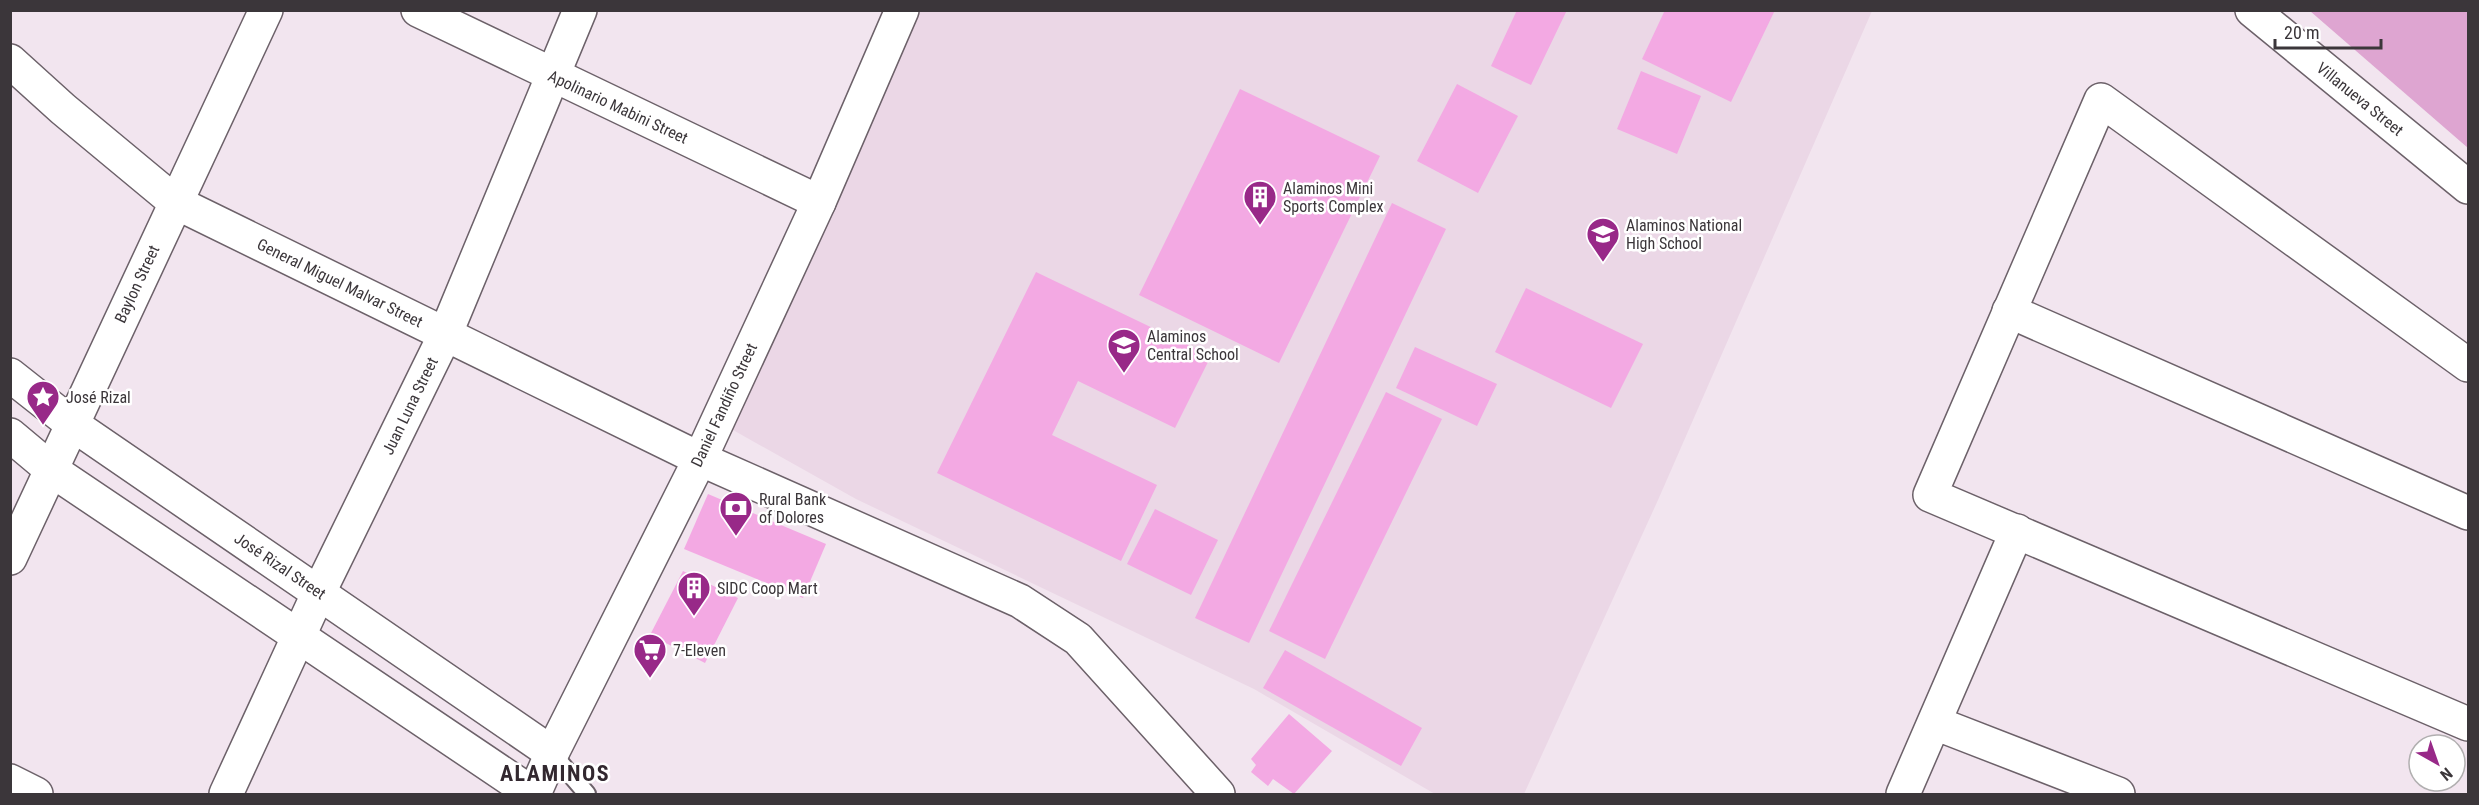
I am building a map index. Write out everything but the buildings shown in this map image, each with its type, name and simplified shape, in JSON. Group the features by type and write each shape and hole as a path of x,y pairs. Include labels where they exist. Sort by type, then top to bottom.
{"street":[{"name":"Baylon Street","path":"10,558 266,10"},
{"name":"Apolinario Mabini Street","path":"418,10 819,202"},
{"name":"Juan Luna Street","path":"226,795 319,592 445,334 580,10"},
{"name":"Daniel Fandiño Street","path":"533,795 700,459 819,202 902,10"},
{"name":"Villanueva Street","path":"2268,16 2469,187"},
{"name":"General Miguel Malvar Street","path":"10,62 175,202 700,459 1020,601 1078,639 1218,795"},
{"path":"2469,365 2101,100 1930,495 2469,724"},
{"path":"2009,311 2469,513"},
{"name":"José Rizal Street","path":"10,375 72,424 552,753"},
{"path":"10,435 52,471 533,795"},
{"path":"1904,795 2017,531"},
{"path":"1935,723 2118,795"},
{"path":"10,781 36,795"}],"lane":[{"path":"552,753 587,795"}],"shaded area":[{"name":"Alaminos Central School","path":"920,11 1872,11 1658,500 1524,794 1435,794 1254,689 856,499 733,430"},
{"path":"2310,11 2468,11 2468,148"}],"place":[{"name":"Alaminos Mini Sports Complex","path":"1260,226"},
{"name":"Alaminos National High School","path":"1603,263"},
{"name":"Alaminos Central School","path":"1124,374"},
{"name":"José Rizal","path":"43,426"},
{"name":"Rural Bank of Dolores","path":"736,537"},
{"name":"SIDC Coop Mart","path":"694,617"},
{"name":"7-Eleven","path":"650,679"}],"district":[{"name":"ALAMINOS","path":"555,773"}]}
